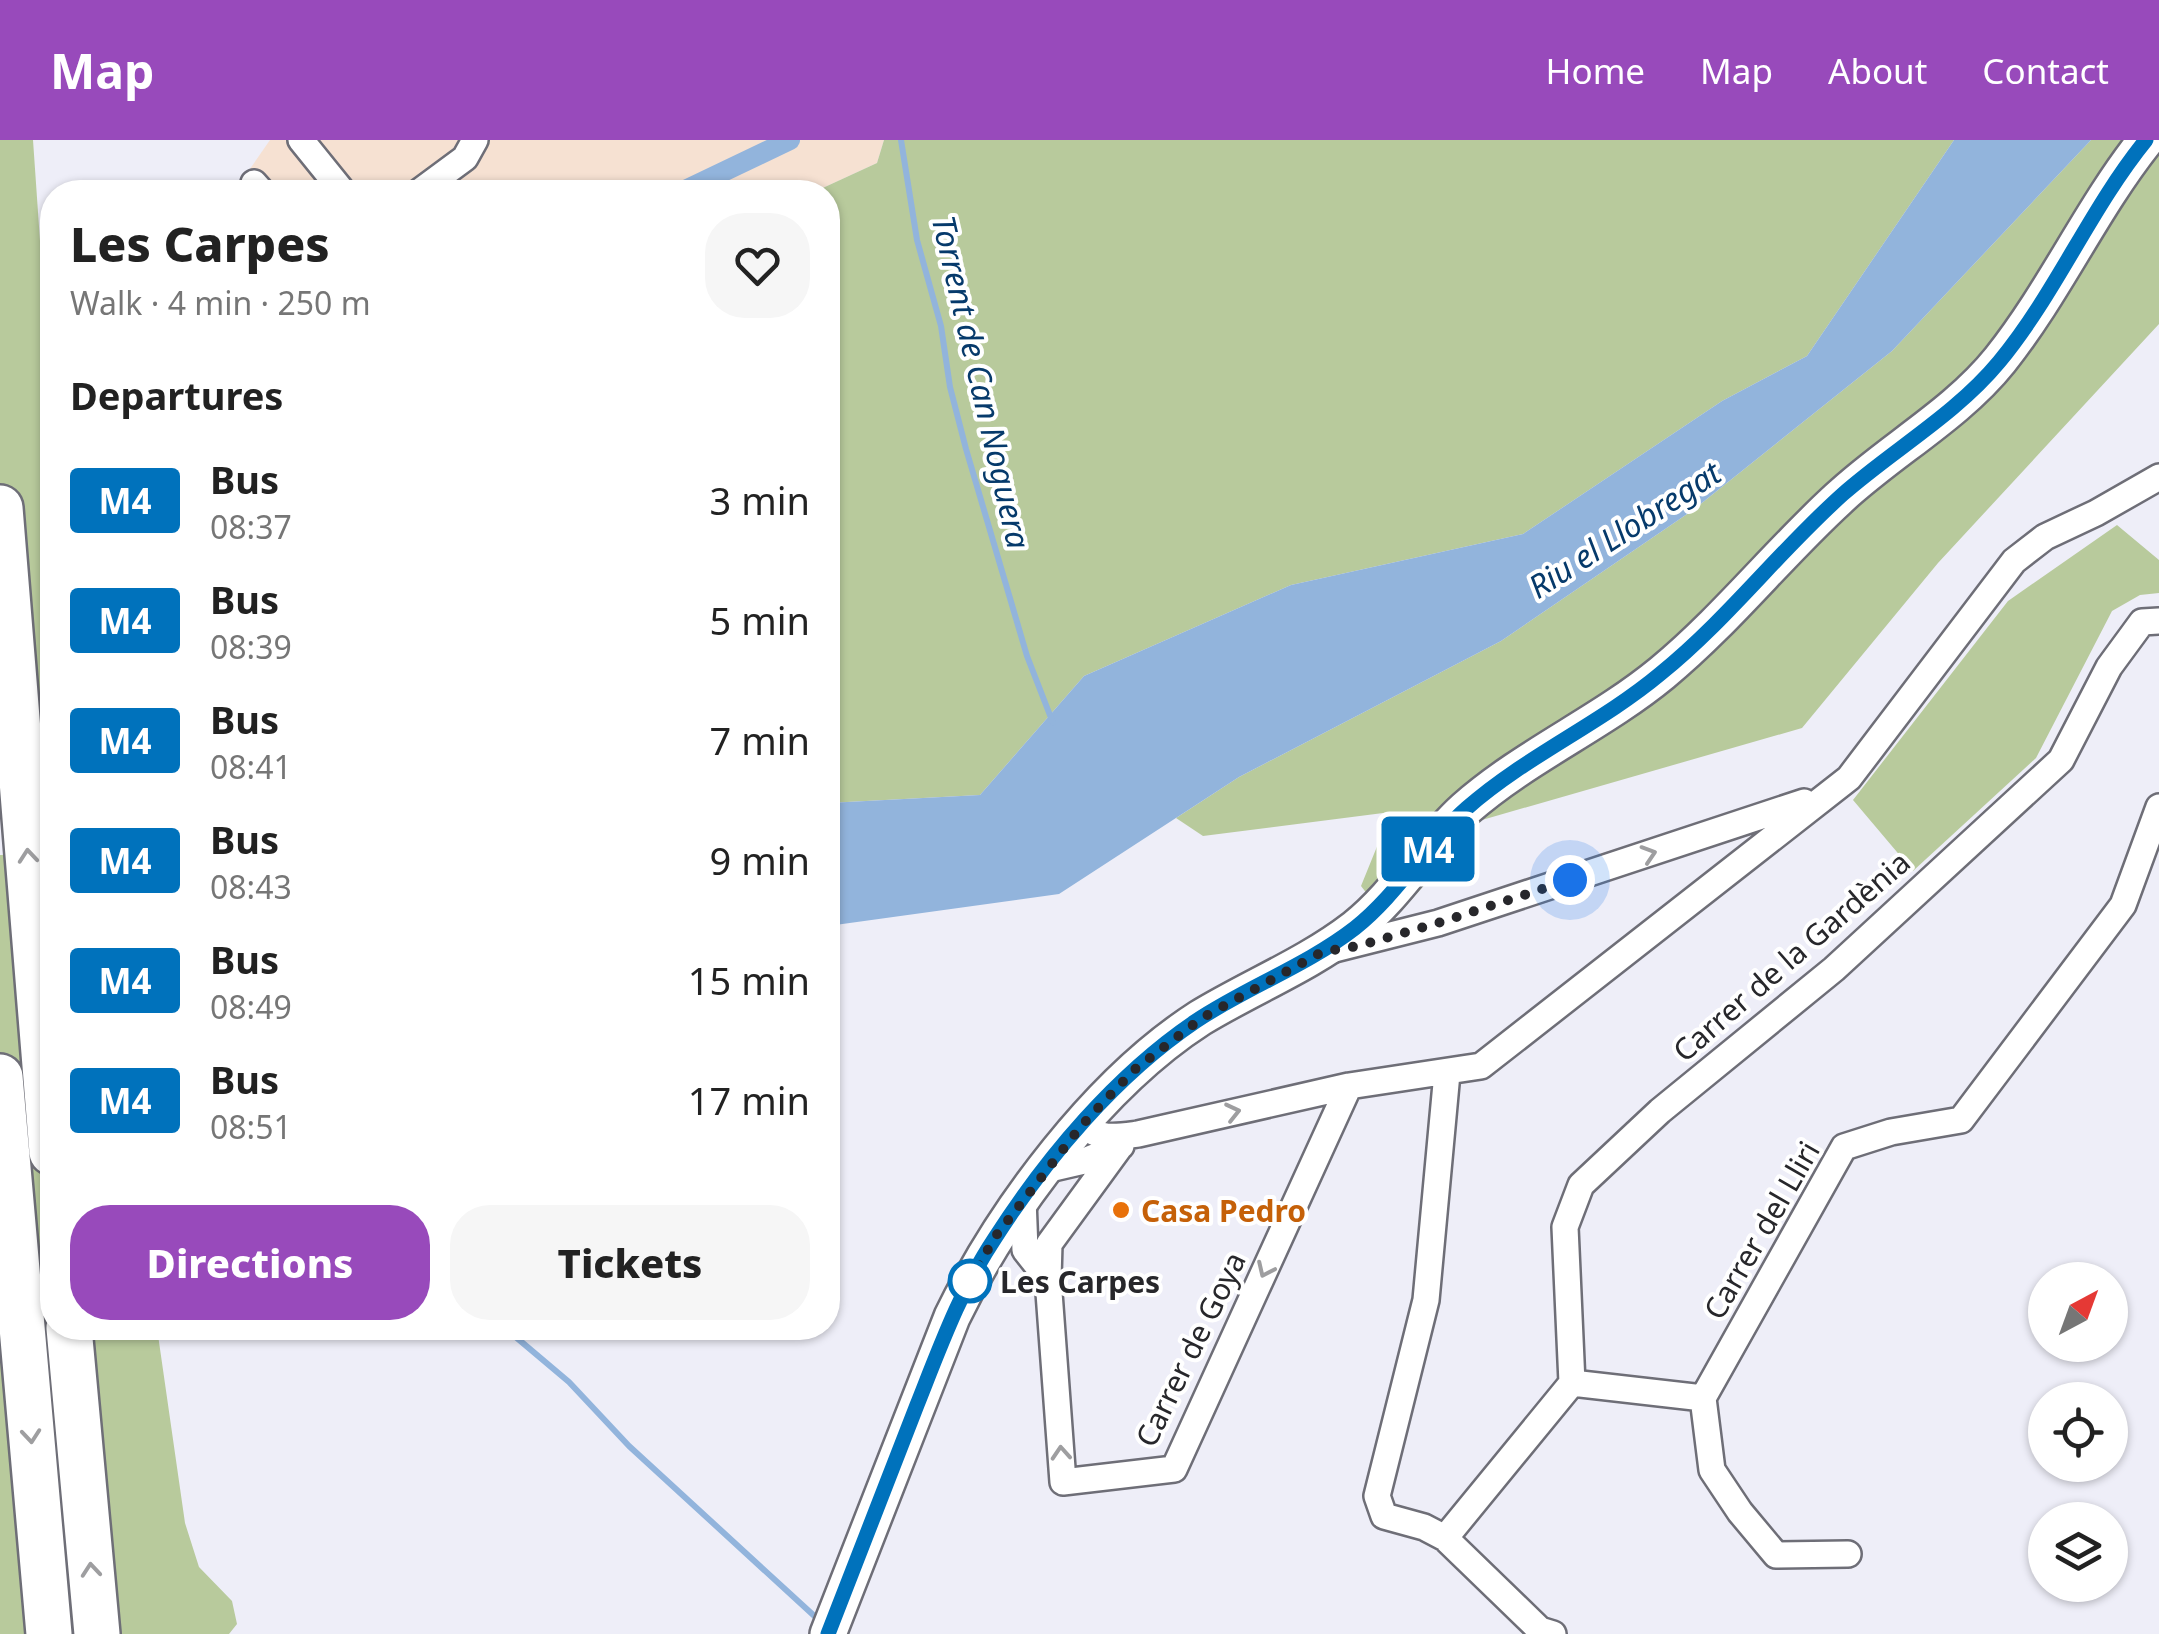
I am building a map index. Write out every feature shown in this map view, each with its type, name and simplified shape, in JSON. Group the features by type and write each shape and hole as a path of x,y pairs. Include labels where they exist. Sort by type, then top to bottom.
{"highway":[{"path":"0,508 40,1004"},
{"path":"0,1076 49,1634"},
{"path":"69,1340 97,1634"}],"street":[{"path":"301,140 333,180"},
{"path":"435,180 465,158 475,140"},
{"path":"828,1634 952,1317 973,1274 1022,1199 1082,1125 1165,1043 1202,1018 1322,952 1358,926 1464,810 1659,676 1718,622 1840,497 1974,388 2020,334 2146,140"},
{"path":"1045,1170 1084,1161 1129,1141 1349,1086 1481,1066 1849,778 2014,562 2044,536 2096,513 2159,477"},
{"name":"Carrer de la Gardènia","path":"1572,1383 1564,1227 1581,1185 1660,1110 1834,969 2061,760 2108,668 2142,622 2159,621"},
{"path":"1322,952 1438,923 1824,796"},
{"name":"Carrer del Lliri","path":"1703,1398 1844,1147 1891,1132 1961,1120 2124,905 2159,807"},
{"path":"1446,1074 1426,1300 1377,1496 1384,1516 1424,1527 1444,1538 1540,1630 1553,1634"},
{"name":"Carrer de Goya","path":"1129,1141 1049,1244 1062,1482 1174,1469 1349,1086"},
{"path":"1082,1125 1095,1135 1129,1141"},
{"name":"Carrer de Goya","path":"1022,1199 1026,1250 1048,1279"},
{"path":"973,1274 1009,1262 1025,1262 1048,1279"},
{"path":"1444,1538 1572,1383 1703,1398 1712,1470 1776,1555 1848,1554"}],"shaded area":[{"path":"270,140 884,140 877,163 840,180 242,180"}],"green space":[{"path":"0,140 33,140 40,241 40,749 0,747"},
{"path":"884,140 1954,140 1807,356 1722,401 1523,534 1291,585 1084,676 980,795 840,802 840,180 877,163"},
{"path":"2091,140 2159,140 2159,324 1938,563 1802,728 1482,820 1390,924 1361,886 1391,812 1203,836 1176,818 1239,777 1501,641 1693,510 1892,351"},
{"path":"2117,525 2159,560 2159,593 2140,595 2112,611 2036,758 1913,871 1853,800 2008,601"},
{"path":"40,854 40,1340 159,1340 185,1523 199,1567 232,1601 237,1624 229,1634 0,1634 0,855"}],"water":[{"name":"Riu el Llobregat","path":"1954,140 2091,140 1892,351 1693,510 1501,641 1239,777 1059,894 840,924 840,802 980,795 1084,676 1291,585 1523,534 1722,401 1807,356"}],"waterway":[{"path":"706,180 790,140"},
{"name":"Torrent de Can Noguera","path":"901,140 917,240 941,326 950,387 966,449 1027,656 1053,723"},
{"path":"519,1340 569,1382 629,1446 822,1623"}],"bus line":[{"name":"M4","path":"828,1634 952,1317 973,1274 995,1237 1082,1125 1165,1043 1202,1018 1322,952 1358,926 1464,810 1659,676 1718,622 1840,497 1974,388 2020,334 2146,140"}],"place":[{"name":"Casa Pedro","path":"1121,1210"},
{"name":"Les Carpes","path":"970,1281"}],"route":[{"path":"970,1281 995,1237 1082,1125 1134,1070 1202,1018 1322,952 1438,923 1570,880"}]}
